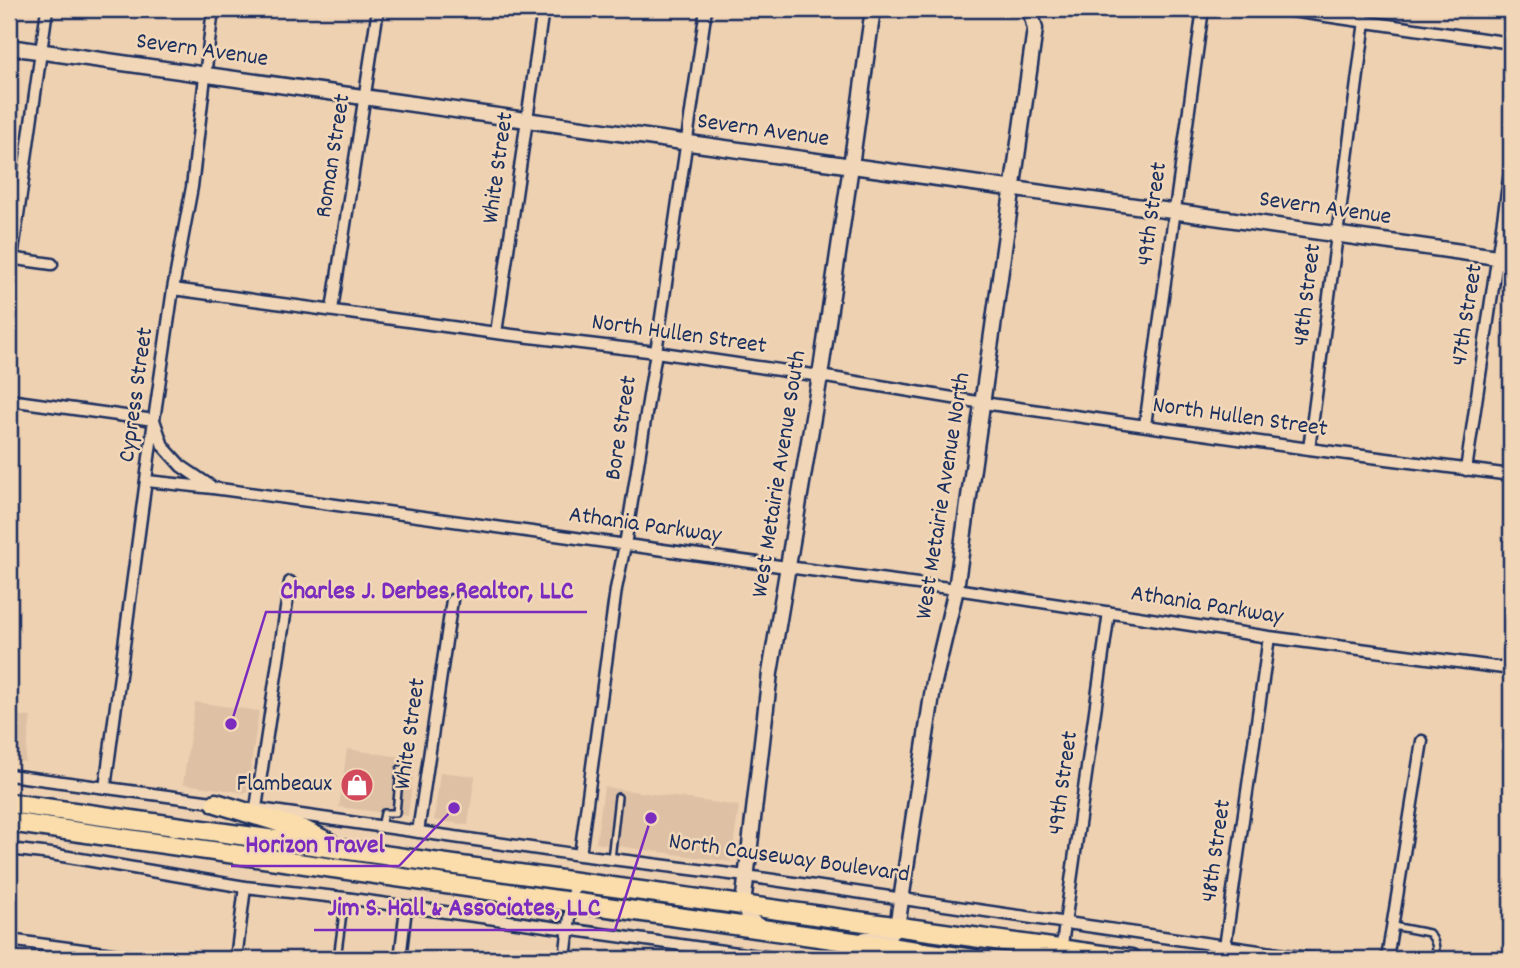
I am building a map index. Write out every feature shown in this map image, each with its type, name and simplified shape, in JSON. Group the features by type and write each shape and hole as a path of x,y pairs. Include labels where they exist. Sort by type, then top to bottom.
{"highway":[{"path":"9,802 897,927 1061,954 1131,959"},
{"path":"216,803 304,830 343,849"},
{"path":"9,824 67,830 973,959"}],"main road":[{"name":"West Metairie Avenue South","path":"743,905 769,673 820,376 873,9"},
{"name":"West Metairie Avenue North","path":"897,927 934,682 956,589 983,403 1035,29 1030,9"},
{"name":"Severn Avenue","path":"9,47 1504,258"},
{"path":"743,905 755,925 773,931"},
{"path":"839,940 874,939 891,934 897,927"}],"street":[{"path":"47,9 10,258 52,264"},
{"name":"Cypress Street","path":"105,788 154,420 173,289 192,187 213,9"},
{"name":"Roman Street","path":"332,310 377,9"},
{"name":"White Street","path":"496,332 543,9"},
{"name":"Bore Street","path":"580,855 616,589 656,352 706,9"},
{"name":"49th Street","path":"1145,425 1203,9"},
{"path":"1278,9 1511,43"},
{"name":"48th Street","path":"1309,449 1365,22"},
{"name":"47th Street","path":"1466,470 1504,258 1511,166"},
{"name":"North Hullen Street","path":"173,289 656,352 983,403 1511,475"},
{"path":"9,400 154,420 163,446 181,467 213,488"},
{"name":"Athania Parkway","path":"147,481 956,589 1269,637 1511,669"},
{"path":"256,808 290,582"},
{"name":"White Street","path":"418,832 452,600"},
{"name":"49th Street","path":"1061,954 1109,612"},
{"name":"48th Street","path":"1225,947 1269,637"},
{"path":"1387,959 1422,741"},
{"name":"North Causeway Boulevard","path":"9,775 746,876 1313,959"},
{"path":"9,849 245,887 345,898 731,956 781,959"},
{"path":"565,959 574,882"},
{"path":"236,959 245,887"},
{"path":"400,959 406,908"},
{"path":"9,940 149,959"}],"lane":[{"path":"381,827 384,813 396,813 400,769"},
{"path":"611,859 618,797"},
{"path":"337,959 345,898"},
{"path":"1393,926 1429,933 1437,950 1435,959"}],"shaded area":[{"path":"195,702 259,711 247,793 183,784"},
{"path":"9,715 31,717 25,762 9,760"},
{"path":"347,749 415,759 408,816 339,807"},
{"path":"440,772 475,776 468,825 434,820"},
{"path":"604,787 739,806 731,862 596,843"}],"place":[{"name":"Charles J. Derbes Realtor, LLC","path":"231,724"},
{"name":"Flambeaux","path":"357,785"},
{"name":"Horizon Travel","path":"454,808"},
{"name":"Jim S. Hall & Associates, LLC","path":"651,818"}]}
